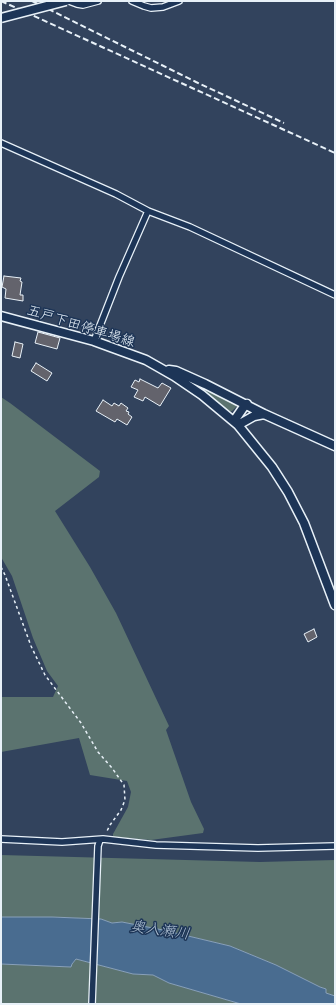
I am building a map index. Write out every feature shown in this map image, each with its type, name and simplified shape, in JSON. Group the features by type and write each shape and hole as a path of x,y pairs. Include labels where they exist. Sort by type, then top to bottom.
{"main road":[{"path":"1,18 66,1"},
{"name":"五戸下田停車場線","path":"1,316 94,340 146,360 202,395 236,423 272,468 288,492 304,523 335,604"},
{"path":"161,368 176,372 335,446"},
{"path":"236,423 243,408 247,404"},
{"path":"236,423 264,414"}],"street":[{"path":"69,1 83,5 98,1"},
{"path":"132,1 151,8 163,7 179,1"},
{"path":"1,143 116,194 148,211 190,227 335,295"},
{"path":"94,340 119,277 148,211"},
{"path":"1,839 258,848 335,846"},
{"path":"92,1004 100,842"}],"path":[{"path":"1,567 8,582 31,646 45,675 81,723 98,752 124,785 125,800 121,810 110,824 100,842"}],"green space":[{"path":"204,387 237,402 237,406 229,412 202,389"},
{"path":"1,397 100,471 99,477 55,511 90,567 116,613 169,726 166,730 191,802 204,829 203,833 151,840 113,837 113,834 128,807 131,792 127,781 90,775 79,738 1,752 1,697 53,697 58,686 47,671 33,638 12,576 1,557"},
{"path":"1,855 260,862 335,860 335,996 326,993 326,989 276,965 230,946 163,930 122,922 112,923 101,919 1,917"},
{"path":"76,959 133,974 153,975 169,983 241,1004 1,1004 1,964 71,967"}],"water":[{"name":"奥入瀬川","path":"1,917 101,919 112,923 122,922 163,930 230,946 276,965 326,989 326,993 335,996 335,1004 241,1004 169,983 153,975 133,974 76,959 71,967 1,964"}],"building":[{"path":"4,276 21,278 20,281 22,282 20,295 23,295 23,301 5,298 6,289 2,287"},
{"path":"38,332 60,338 57,349 35,343"},
{"path":"15,342 23,344 20,358 12,356"},
{"path":"36,363 52,373 47,381 31,371"},
{"path":"140,379 158,388 162,383 171,388 160,406 145,397 143,401 134,397 138,390 131,387 135,380 139,382"},
{"path":"103,400 112,406 114,403 119,406 121,403 128,408 126,411 129,412 128,414 132,417 127,425 117,419 115,422 96,411"},
{"path":"314,629 317,637 308,642 304,634"}],"railway":[{"path":"1,1 335,153"},
{"path":"32,1 196,82 284,123"}]}
